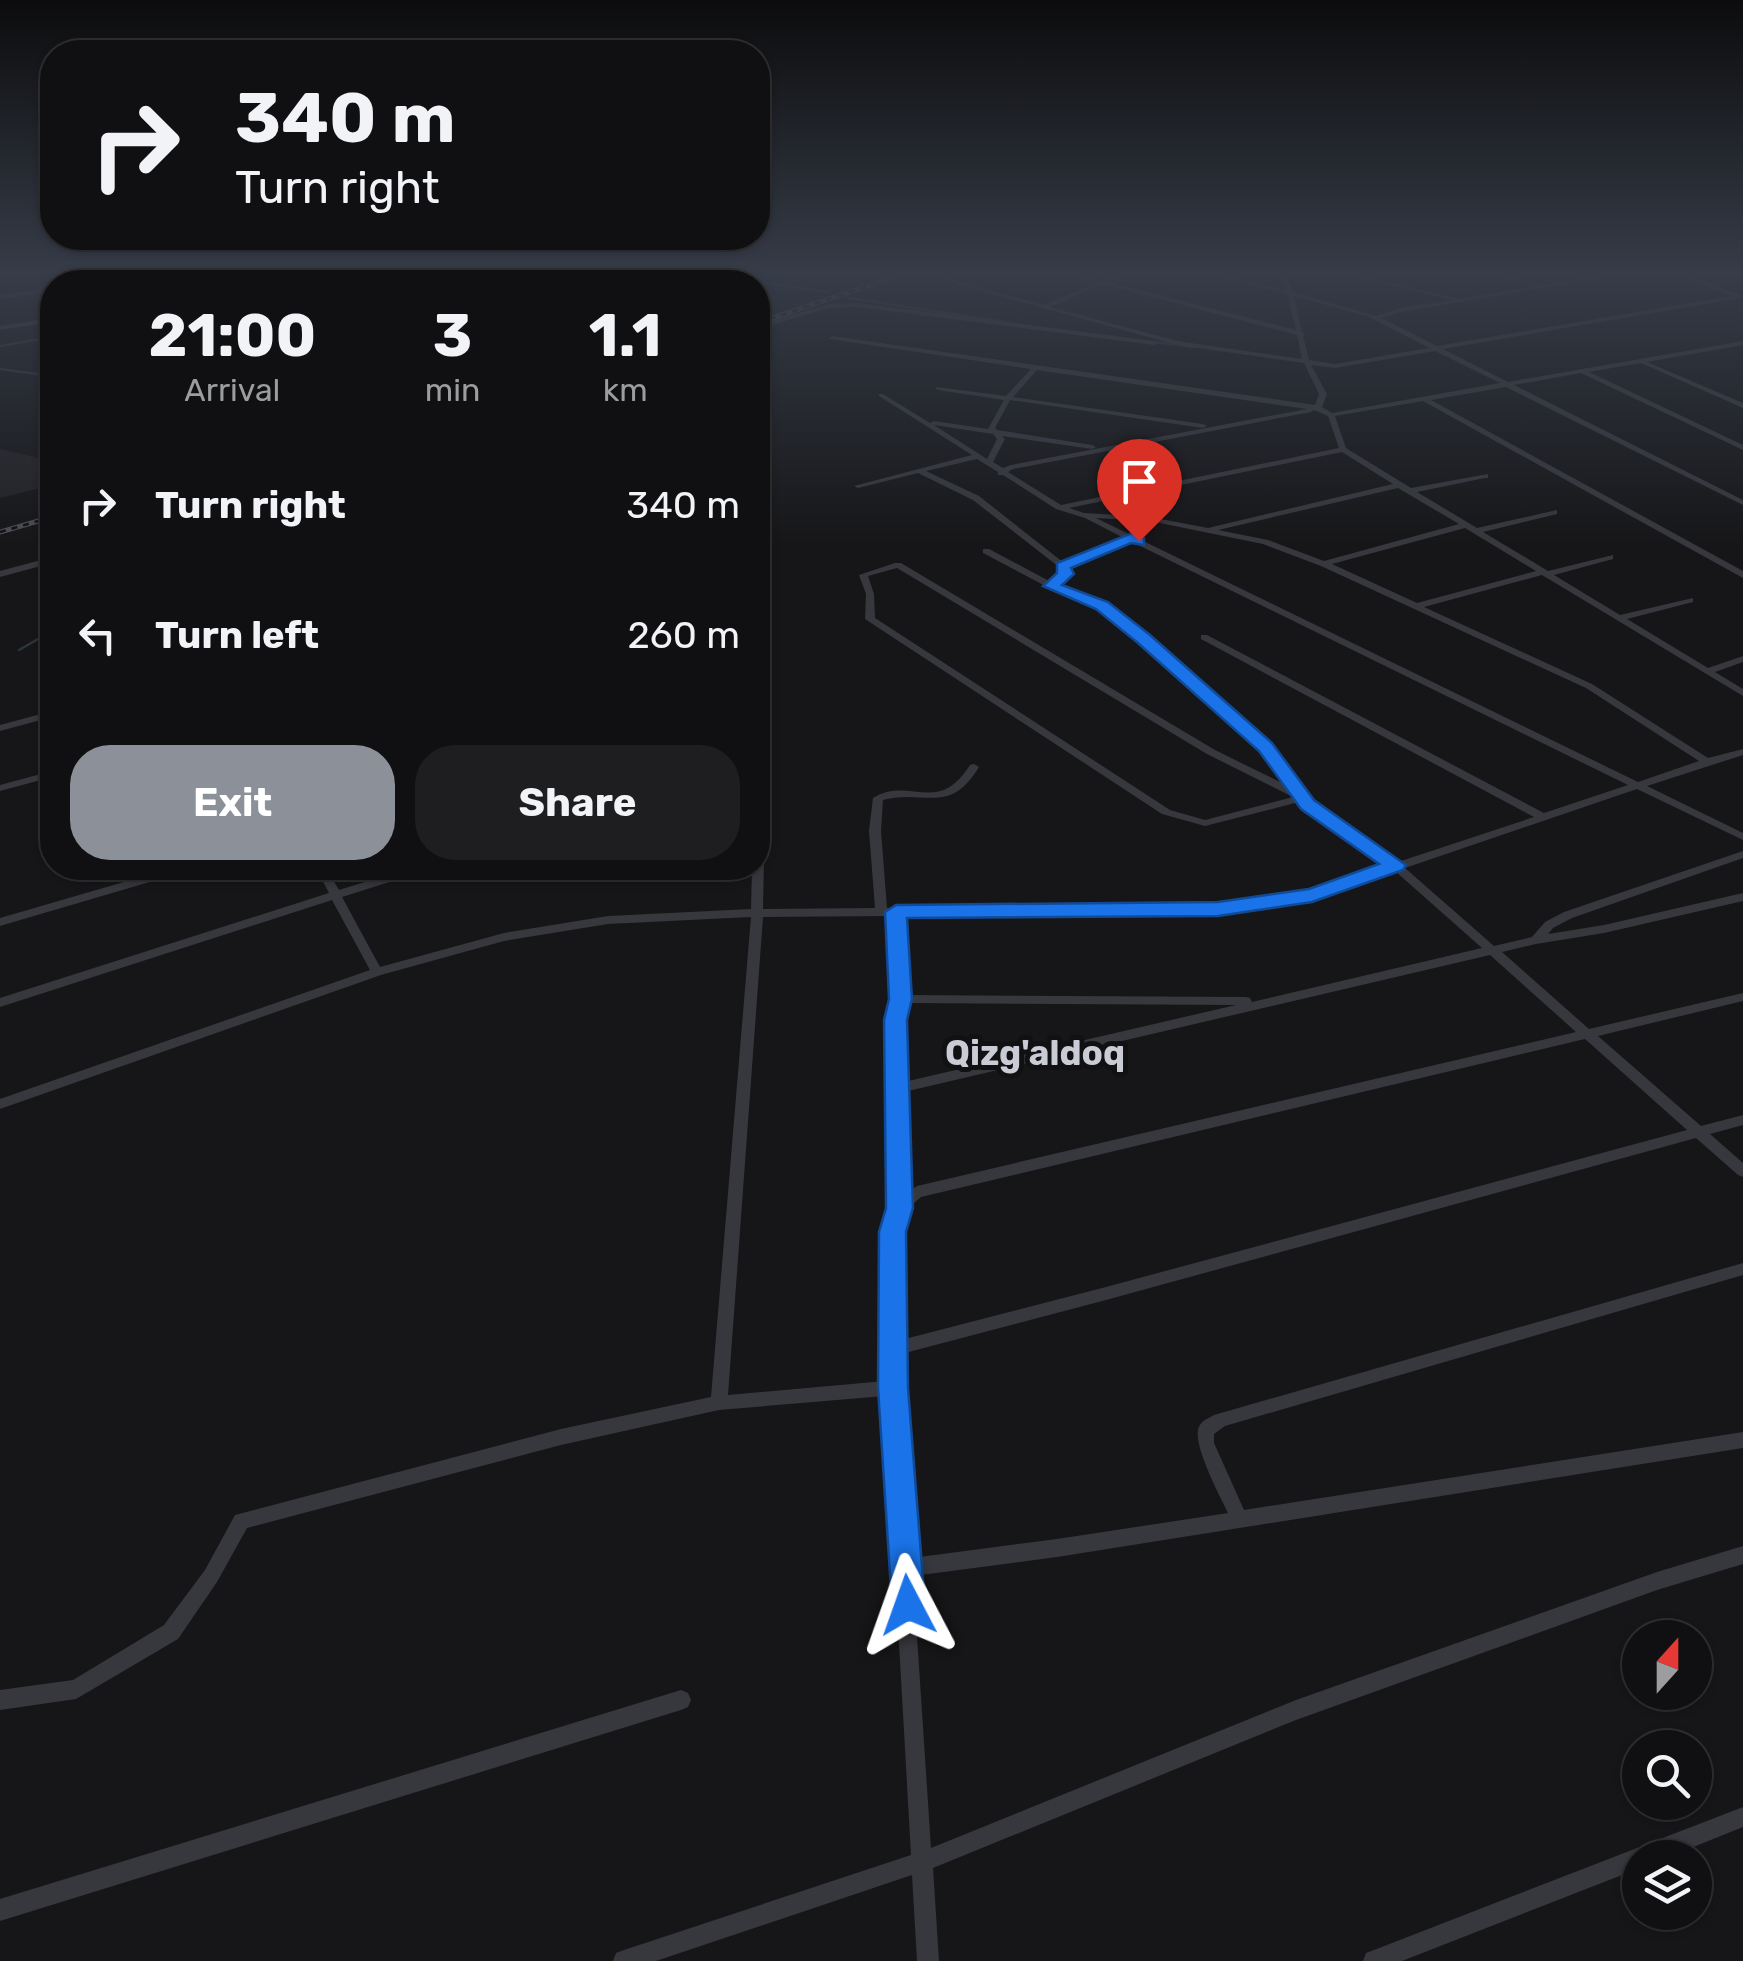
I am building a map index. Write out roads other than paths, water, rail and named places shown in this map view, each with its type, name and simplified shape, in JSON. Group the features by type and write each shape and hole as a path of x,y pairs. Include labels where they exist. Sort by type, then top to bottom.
{"street":[{"path":"997,363 1318,408 1330,415 1639,363"},
{"path":"1307,363 1324,394 1318,408"},
{"path":"1311,363 1335,366 1355,363"},
{"path":"1461,363 1743,503"},
{"path":"1643,363 1743,406"},
{"path":"989,463 1001,438 990,428 1008,398 1034,368"},
{"path":"1584,372 1743,448"},
{"path":"938,388 1216,428"},
{"path":"881,395 1059,507 1083,514 1743,837"},
{"path":"1426,400 1743,575"},
{"path":"1001,473 1011,467 1318,408"},
{"path":"1330,415 1342,448 1743,692"},
{"path":"926,422 1104,449"},
{"path":"1059,507 1342,448"},
{"path":"858,486 978,456"},
{"path":"918,471 976,498 1062,566 1066,574 1052,586"},
{"path":"1410,491 1485,476"},
{"path":"1208,530 1399,485"},
{"path":"1324,564 1554,512"},
{"path":"1083,514 1150,519 1208,530 1265,542 1324,564 1589,686 1707,762"},
{"path":"1062,566 1132,538"},
{"path":"986,551 1052,586 1102,606 1265,747 1303,798"},
{"path":"1415,607 1610,557"},
{"path":"0,574 40,563"},
{"path":"1303,798 1206,823 1166,812 870,619 870,594 862,576 884,567 906,568 1210,752 1303,798 1395,865 1743,1171"},
{"path":"1619,618 1690,600"},
{"path":"1204,637 1541,816"},
{"path":"1706,670 1743,660"},
{"path":"0,728 40,717"},
{"path":"0,1104 376,972 504,937 608,920 757,913 1218,909 1312,895 1707,762 1737,753 1743,763"},
{"path":"880,911 874,830 878,798 892,793 933,796 959,785 974,767"},
{"path":"0,788 40,777"},
{"path":"1536,940 1549,925 1568,916 1743,854"},
{"path":"0,922 142,880"},
{"path":"327,880 376,972"},
{"path":"0,1003 379,880"},
{"path":"719,1403 758,880"},
{"path":"899,1088 1536,940 1743,898"},
{"path":"896,912 900,1208 892,1232 893,1388 928,1961"},
{"path":"900,1208 917,1192 1743,998"},
{"path":"900,999 1264,1002"},
{"path":"893,1350 1143,1286 1356,1223 1743,1120"},
{"path":"1239,1518 1206,1443 1206,1430 1220,1420 1743,1269"},
{"path":"0,1700 76,1689 172,1632 211,1576 240,1521 561,1437 719,1403 893,1388"},
{"path":"906,1568 1743,1440"},
{"path":"624,1961 924,1861 1296,1710 1656,1581 1743,1554"},
{"path":"0,1910 680,1700"},
{"path":"1374,1961 1743,1817"}],"waterway":[{"path":"0,369 40,374"},
{"path":"19,650 40,638"}],"railway":[{"path":"0,532 40,520"}],"district":[{"name":"Qizg'aldoq","path":"1035,1053"}]}
